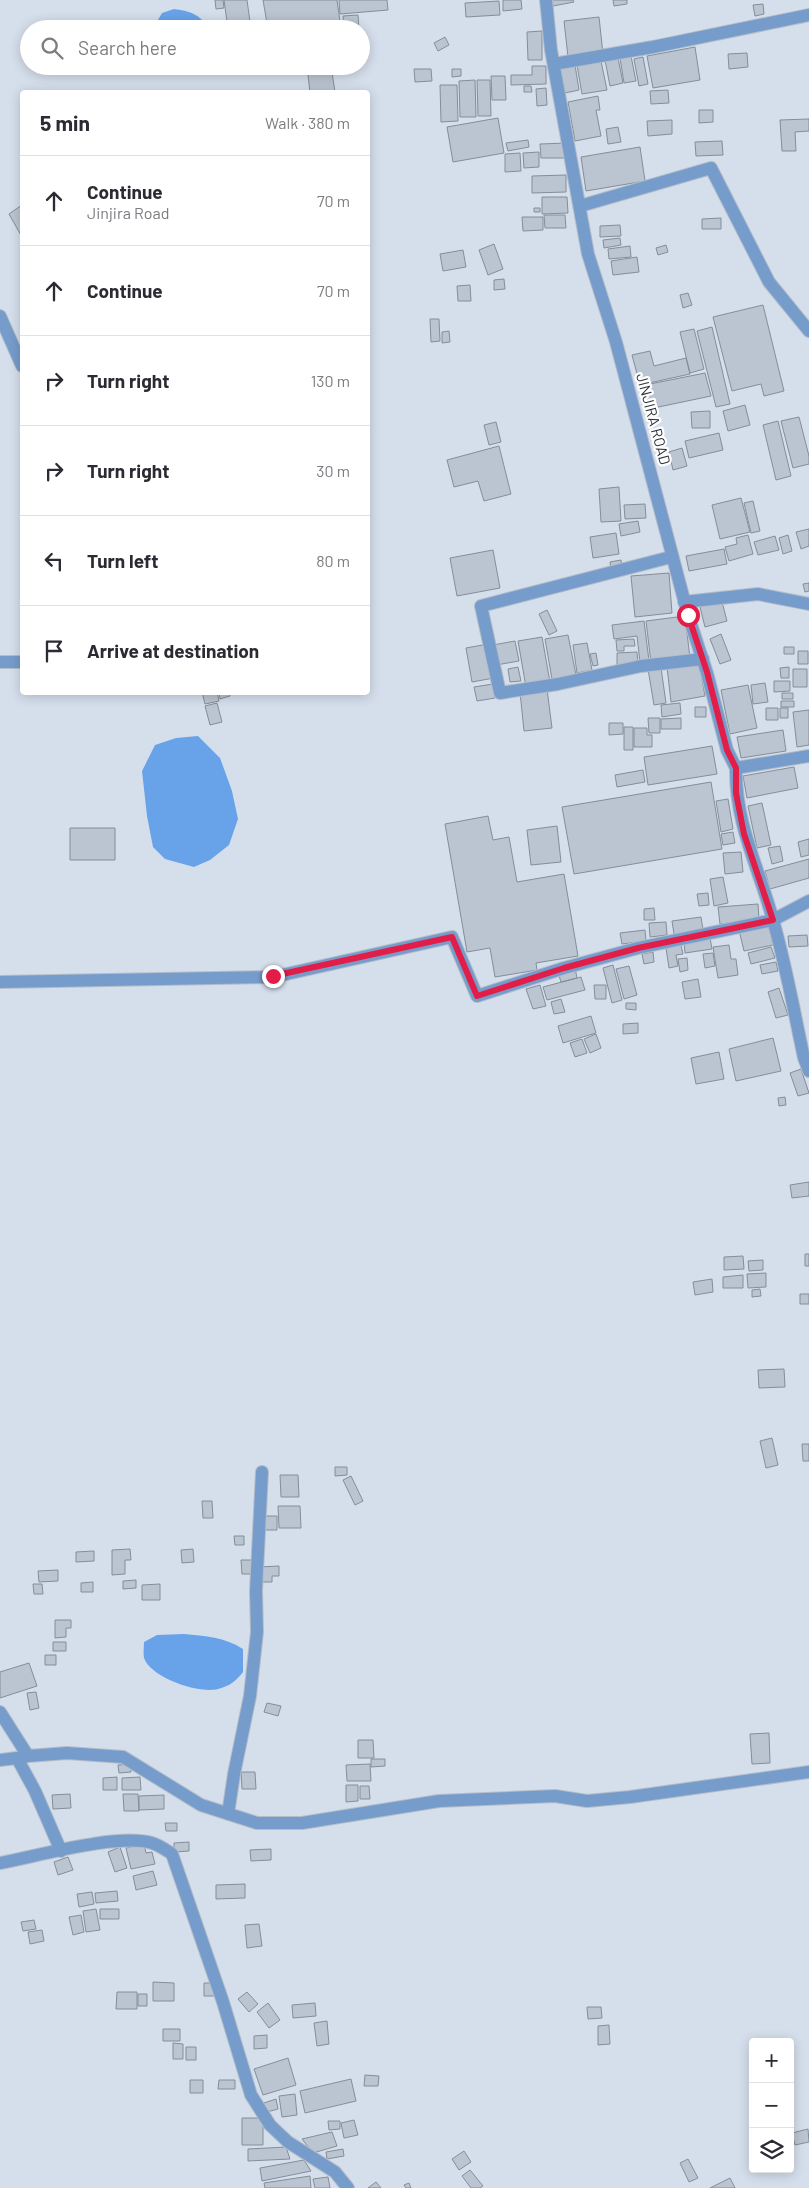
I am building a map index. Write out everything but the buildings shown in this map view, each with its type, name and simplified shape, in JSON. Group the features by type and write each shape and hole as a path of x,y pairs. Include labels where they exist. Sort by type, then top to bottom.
{"street":[{"name":"JINJIRA ROAD","path":"546,0 554,64 588,254 616,342 684,602 727,750 736,768"},
{"path":"554,64 653,47 809,15"},
{"path":"580,206 711,168 768,282 809,331"},
{"path":"0,316 20,361"},
{"path":"671,556 481,606 500,693 558,684 641,666 702,659"},
{"path":"684,602 758,594 809,604"},
{"path":"0,662 20,662"},
{"path":"809,756 736,768 736,793 744,834 773,920 804,1058 809,1071"},
{"path":"0,982 273,976 452,937 477,996 564,968 638,948 773,920 809,902"},
{"path":"228,1814 250,1696 257,1632 256,1591 262,1472"},
{"path":"0,1712 23,1757 60,1851"},
{"path":"0,1760 67,1753 123,1757 201,1805 257,1823 302,1823 439,1801 555,1796 587,1801 630,1797 809,1772"},
{"path":"0,1864 91,1844 137,1840 153,1843 172,1854 223,2002 251,2095 270,2125 288,2142 335,2172 348,2188"}],"water":[{"path":"174,9 194,14 202,20 158,20 162,13"},
{"path":"198,736 220,758 232,791 238,819 229,845 210,860 194,867 165,859 153,847 142,771 155,745 176,738"},
{"path":"184,1634 207,1636 229,1642 243,1649 243,1672 229,1685 210,1690 176,1683 165,1678 148,1665 144,1658 144,1642 157,1635"}],"route":[{"path":"273,976 452,937 477,996 564,968 638,948 773,920 744,834 736,793 736,768 727,750 707,672 688,615"}]}
